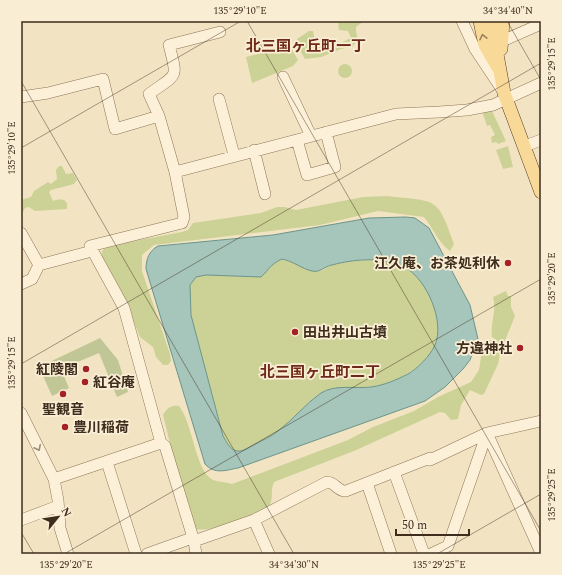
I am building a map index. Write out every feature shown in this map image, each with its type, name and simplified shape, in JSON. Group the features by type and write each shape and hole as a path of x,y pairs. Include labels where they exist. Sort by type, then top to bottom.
{"main road":[{"path":"480,21 485,45 502,76"},
{"path":"491,21 505,96 541,192"},
{"path":"499,60 503,21"}],"street":[{"path":"462,21 474,49 505,96"},
{"path":"502,42 541,24"},
{"path":"196,554 193,539 165,446 161,443 124,308 90,246 182,223 184,217 175,172 159,116 149,94 174,76 176,71 169,45 220,32"},
{"path":"283,77 311,136"},
{"path":"21,97 48,93 103,79 115,129 159,116"},
{"path":"175,172 234,155 396,114 467,110 541,83"},
{"path":"219,99 234,155"},
{"path":"297,140 307,175 335,167 326,132"},
{"path":"525,146 541,140"},
{"path":"254,150 265,194"},
{"path":"21,233 39,265"},
{"path":"21,284 32,279 39,265 92,251"},
{"path":"21,413 54,479 60,528 68,554"},
{"path":"147,554 254,520 327,482 331,482 339,489 344,491 430,458 430,460 487,433 541,421"},
{"path":"487,433 541,553"},
{"path":"431,554 448,546 487,433"},
{"path":"54,479 161,443"},
{"path":"107,462 136,554"},
{"path":"394,472 424,554"},
{"path":"366,483 391,554"},
{"path":"21,520 58,506"},
{"path":"254,520 269,554"}],"green space":[{"path":"338,21 364,21 356,27 357,41 355,44 352,47 321,57 305,59 298,47 297,39 309,31 313,31 316,45 320,47 337,41 340,43 351,38 348,31 339,30"},
{"path":"290,46 298,60 293,66 252,83 246,57"},
{"path":"342,64 348,64 352,68 352,74 348,78 342,78 338,74 338,68"},
{"path":"491,109 506,141 498,144 496,142 492,143 491,137 495,135 490,125 487,126 482,111"},
{"path":"508,146 513,167 503,169 496,150"},
{"path":"59,166 62,166 66,174 73,173 77,180 74,184 51,190 49,192 53,201 61,199 64,200 67,203 67,209 35,211 29,207 25,208 21,216 21,200 31,197 34,191 48,182 51,184 57,179 56,170"},
{"path":"387,196 426,201 439,209 454,244 450,251 439,239 424,217 378,211 320,225 154,245 142,255 142,271 170,354 171,361 168,365 163,365 156,357 153,347 140,337 121,290 102,257 102,251 107,246 182,232 188,230 193,223 261,213 277,207 285,207 296,210 363,197"},
{"path":"282,259 314,271 323,270 332,265 360,260 390,261 407,268 421,282 436,314 438,326 435,346 417,367 404,376 377,386 329,389 321,393 275,433 246,449 237,451 230,447 223,436 191,315 190,285 196,277 206,275 266,272 270,264"},
{"path":"506,291 508,296 511,296 511,307 515,316 502,348 500,348 498,341 492,337 494,307 493,297"},
{"path":"100,338 118,360 128,392 117,397 99,353 61,369 69,388 52,396 39,367"},
{"path":"491,340 497,342 500,354 498,364 484,394 481,395 470,390 461,405 458,419 451,420 445,413 440,412 354,451 274,482 269,507 222,526 195,529 180,487 163,415 166,410 174,406 179,406 188,423 198,457 207,475 213,480 232,484 348,440 373,427 414,411 438,397 471,382 479,370 482,351 486,342"}],"water":[{"path":"369,218 415,218 429,228 470,305 478,339 470,360 445,387 425,401 238,468 225,471 213,470 205,464 146,269 147,259 150,253 158,246 273,235","holes":["282,259 305,269 315,271 341,263 360,260 380,260 398,264 406,268 421,282 432,302 438,325 435,345 420,365 408,374 376,386 327,390 315,397 275,433 246,449 237,451 230,447 223,436 191,315 190,285 196,277 206,275 261,277 274,263"]}],"place":[{"name":"江久庵、お茶処利休","path":"508,263"},
{"name":"田出井山古墳","path":"295,332"},
{"name":"方違神社","path":"520,348"},
{"name":"紅陵閣","path":"86,369"},
{"name":"紅谷庵","path":"85,382"},
{"name":"聖観音","path":"63,394"},
{"name":"豊川稲荷","path":"65,427"}],"district":[{"name":"北三国ヶ丘町一丁","path":"306,46"},
{"name":"北三国ヶ丘町二丁","path":"320,372"}]}
